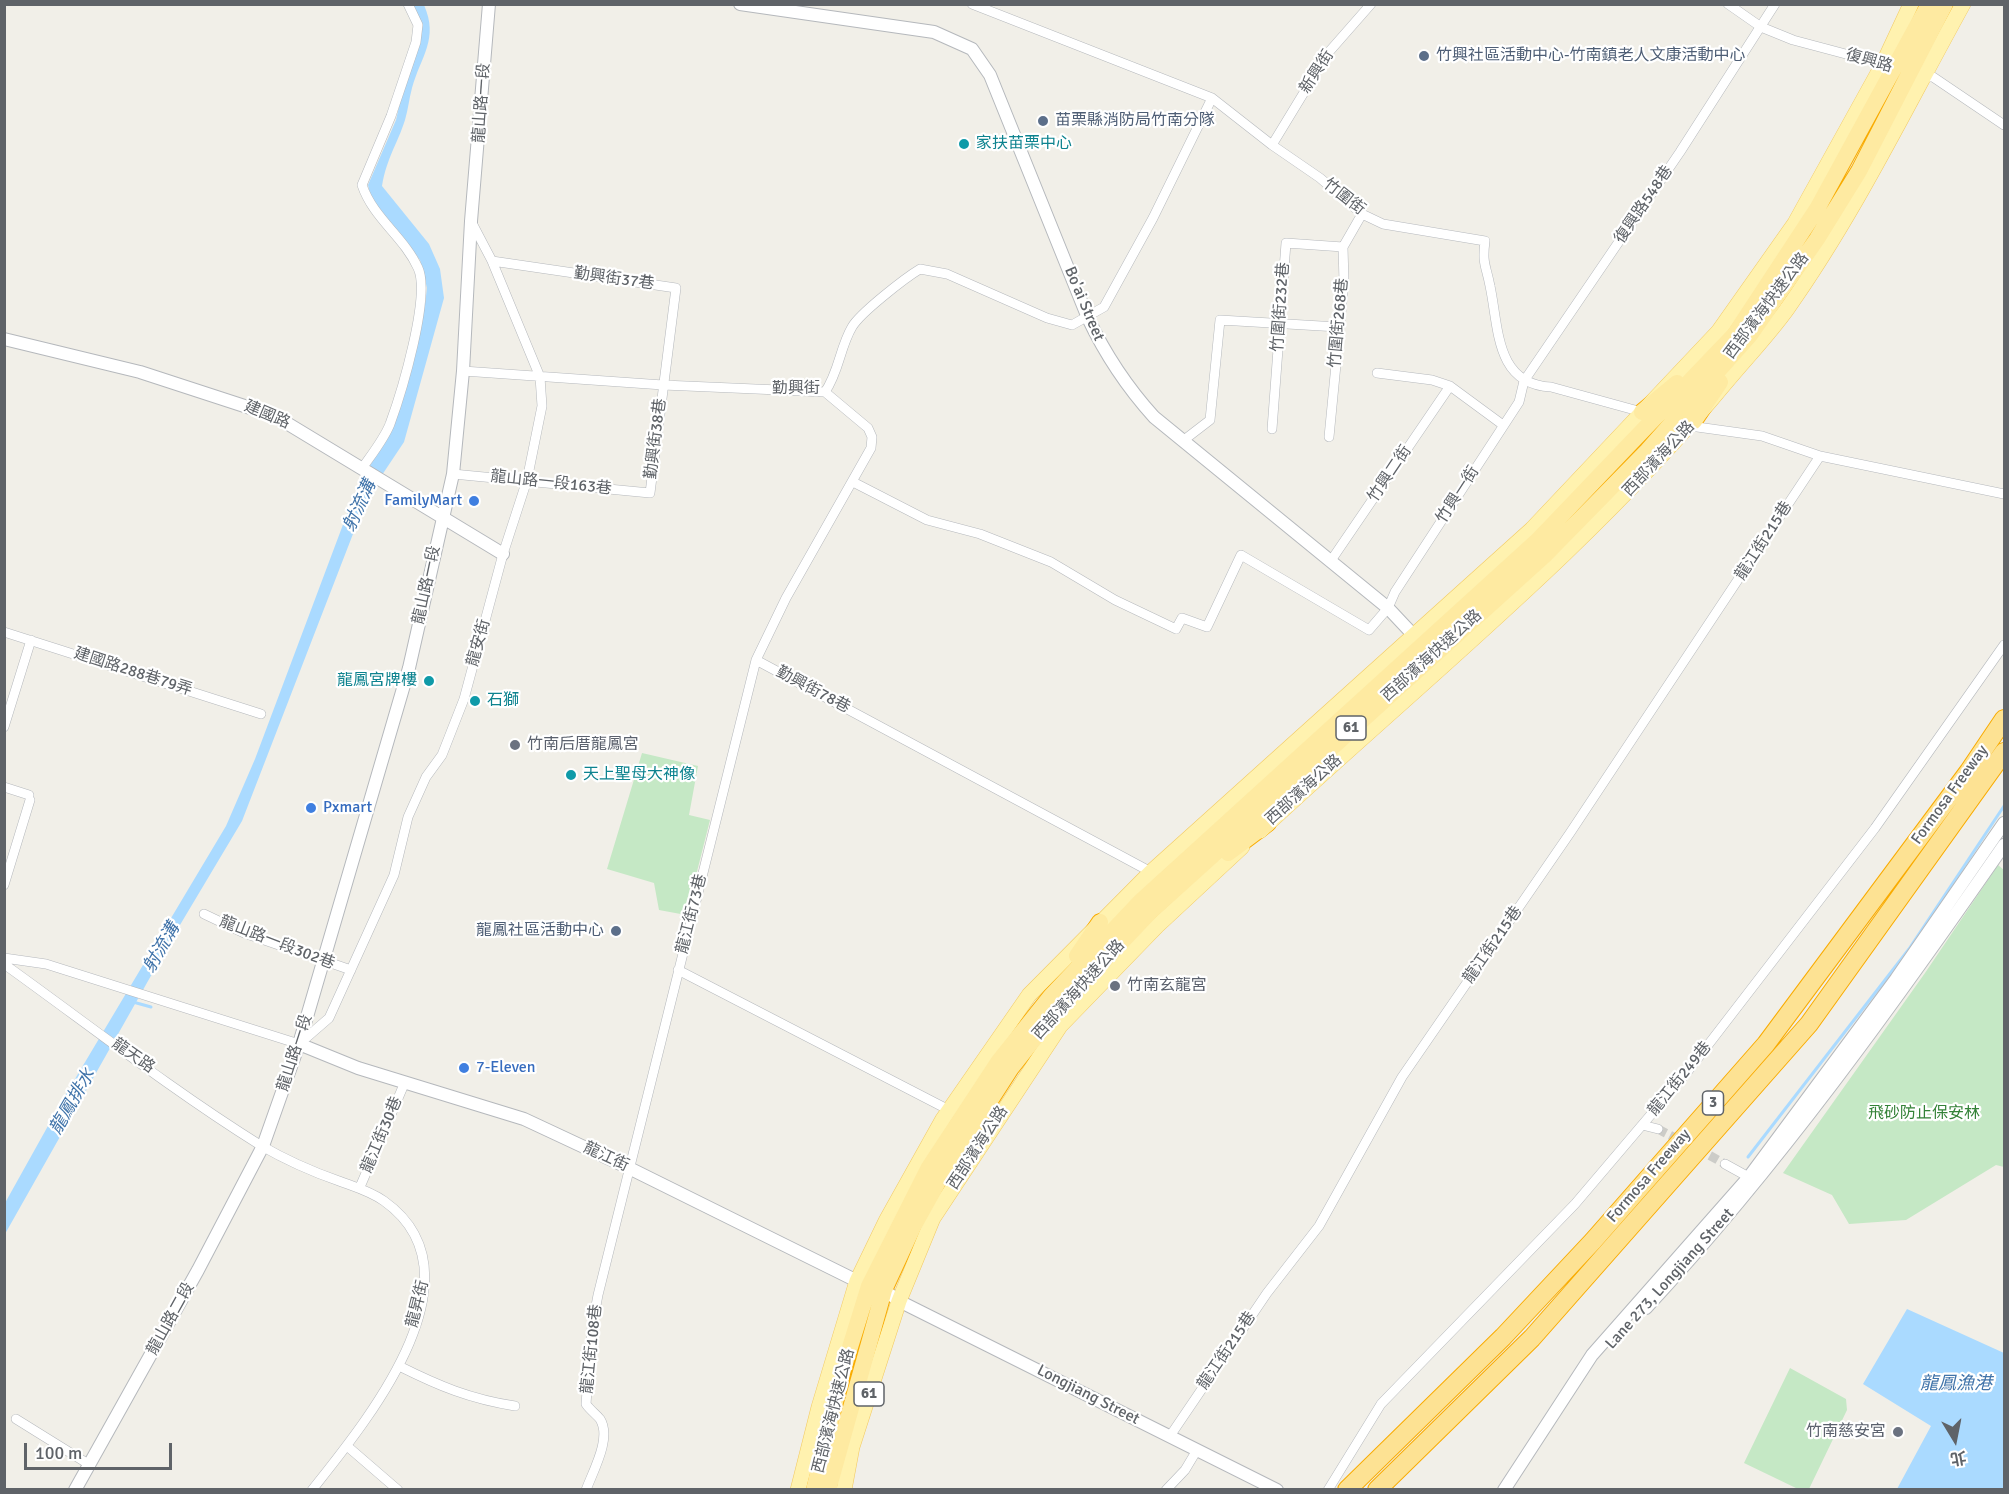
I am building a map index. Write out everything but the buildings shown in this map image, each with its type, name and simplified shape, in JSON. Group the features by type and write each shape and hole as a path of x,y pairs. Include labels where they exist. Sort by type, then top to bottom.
{"highway":[{"name":"西部濱海快速公路","path":"1903,71 1929,4"},
{"name":"西部濱海快速公路","path":"828,1490 870,1286 914,1225 939,1180 1011,1068 1057,1010 1151,911 1427,651 1743,334 1817,209 1945,4"},
{"path":"1642,412 1743,334"},
{"path":"1692,424 1743,334"},
{"name":"西部濱海快速公路","path":"814,1490 842,1373 870,1286 928,1169 999,1061 1051,996 1140,902 1427,651"},
{"name":"Formosa Freeway","path":"1347,1490 1550,1287 1766,1044 1969,771 2004,719"},
{"name":"Formosa Freeway","path":"1377,1490 1532,1338 1809,1024 2004,752"},
{"path":"1151,911 1268,823"},
{"path":"1051,996 1100,922"}],"main road":[{"name":"西部濱海公路","path":"798,1490 819,1407 870,1286 886,1221 949,1110 1029,995 1151,872 1427,651 1621,500 1692,424 1786,310 1863,189 1903,71 1911,4"},
{"name":"西部濱海公路","path":"844,1490 852,1447 899,1301 933,1218 1060,1026 1157,926 1268,823 1427,651 1532,530 1718,332 1903,71 1964,4"}],"street":[{"path":"364,468 389,426 422,303 420,272 411,254 367,201 362,185 391,116 416,42 418,25 408,4"},
{"name":"龍山路一段","path":"263,1146 299,1044 409,668 453,474 463,371 471,221 489,4"},
{"name":"Bo'ai Street","path":"740,4 934,32 972,49 990,75 1088,318 1106,355 1125,385 1154,417 1388,608 1427,651"},
{"name":"竹圍街","path":"972,4 1212,98 1272,146 1320,178 1362,214 1383,224 1485,241 1482,262 1490,285 1499,342 1508,364 1524,381"},
{"name":"新興街","path":"1272,146 1328,53 1371,4"},
{"name":"復興路","path":"1728,4 1761,27 1793,40 1903,71 1933,76 2004,125"},
{"name":"復興路548巷","path":"1524,381 1680,152 1775,4"},
{"path":"1088,318 1104,307 1154,218 1212,98"},
{"path":"1343,247 1362,214"},
{"name":"龍安街","path":"299,1044 329,1018 394,875 408,817 416,796 442,755 464,698 503,554 527,480 542,406 540,377 492,261 471,221"},
{"name":"竹圍街232巷","path":"1272,429 1286,243 1343,247"},
{"name":"竹圍街268巷","path":"1329,437 1344,282 1343,247"},
{"name":"勤興街37巷","path":"492,261 676,288 663,385"},
{"name":"勤興街","path":"463,371 663,385 825,392 834,378 852,326 907,277 920,269 947,274 1047,318 1072,325 1088,318"},
{"path":"1184,440 1210,420 1220,320 1338,327"},
{"name":"建國路","path":"4,339 140,372 275,416 381,478 503,554"},
{"path":"1377,373 1432,380 1450,386 1503,425"},
{"path":"1524,381 1537,387 1551,387 1642,412"},
{"name":"竹興一街","path":"854,482 927,520 980,534 1051,562 1115,600 1176,629 1182,618 1207,627 1241,555 1369,630 1388,608 1395,592 1519,402 1524,381"},
{"name":"勤興街38巷","path":"650,493 663,385"},
{"name":"竹興二街","path":"1330,562 1450,386"},
{"name":"勤興街78巷","path":"825,392 868,428 872,437 872,448 786,598 756,660 1151,872"},
{"path":"1692,424 1762,436 1820,456 2004,494"},
{"name":"龍江街215巷","path":"1170,1436 1267,1293 1319,1226 1402,1077 1570,833 1820,456"},
{"name":"龍山路一段163巷","path":"453,474 650,493"},
{"name":"建國路288巷79弄","path":"4,632 261,714"},
{"path":"4,727 31,640"},
{"name":"龍江街249巷","path":"1328,1490 1381,1404 1575,1204 1642,1125 1815,909 2004,645"},
{"name":"龍江街73巷","path":"631,1168 756,660"},
{"path":"4,787 30,798 4,885"},
{"path":"1753,1179 2004,824"},
{"path":"1753,1179 1901,993 2004,845"},
{"name":"龍山路一段302巷","path":"204,914 244,933 351,970"},
{"path":"4,958 46,964 299,1044"},
{"name":"龍天路","path":"4,964 263,1146"},
{"path":"678,970 949,1110"},
{"name":"龍江街","path":"299,1044 358,1068 524,1119 631,1168 899,1301"},
{"name":"龍江街30巷","path":"360,1187 405,1082"},
{"path":"1642,1125 1658,1129"},
{"name":"龍昇街","path":"263,1146 338,1181 360,1187 400,1214 418,1237 426,1267 422,1302 399,1366 382,1397 312,1490"},
{"name":"龍山路二段","path":"75,1490 198,1270 263,1146"},
{"path":"1725,1164 1753,1179"},
{"name":"龍江街108巷","path":"586,1490 602,1446 603,1428 599,1418 586,1404 592,1327 631,1168"},
{"name":"Lane 273, Longjiang Street","path":"1504,1490 1581,1376 1690,1260 1753,1179"},
{"name":"Longjiang Street","path":"899,1301 1170,1436 1195,1453 1277,1490"},
{"path":"399,1366 448,1391 481,1401 514,1406"},
{"path":"16,1419 90,1465"},
{"path":"347,1446 398,1490"},
{"path":"1166,1490 1185,1470 1195,1453"}],"green space":[{"path":"642,753 698,766 689,815 710,820 686,915 659,910 654,883 607,869"},
{"name":"飛砂防止保安林","path":"1998,865 2004,870 2004,1167 1996,1165 1906,1220 1849,1224 1832,1195 1783,1173 1925,973"},
{"path":"1790,1368 1846,1399 1847,1410 1809,1489 1798,1489 1744,1463"}],"water":[{"name":"射流溝","path":"411,5 424,5 430,28 429,38 412,88 405,120 389,159 382,186 429,244 440,269 444,298 404,442 382,475 358,521 242,821 174,935 5,1234 5,1203 63,1099 226,826 255,759 353,498 397,415 427,288 420,260 383,217 371,199 368,185 396,120 405,80 419,43"},
{"name":"龍鳳漁港","path":"1907,1309 2004,1353 2004,1489 1897,1489 1931,1426 1863,1384"}],"waterway":[{"path":"1748,1157 1909,949 2004,806"},
{"name":"龍鳳排水","path":"133,1002 151,1007"}],"tunnel":[{"path":"1658,1129 1683,1142"},
{"path":"1698,1149 1725,1164"}],"place":[{"name":"竹興社區活動中心-竹南鎮老人文康活動中心","path":"1424,56"},
{"name":"苗栗縣消防局竹南分隊","path":"1043,121"},
{"name":"家扶苗栗中心","path":"964,144"},
{"name":"FamilyMart","path":"474,501"},
{"name":"龍鳳宮牌樓","path":"429,681"},
{"name":"石獅","path":"475,701"},
{"name":"竹南后厝龍鳳宮","path":"515,745"},
{"name":"天上聖母大神像","path":"571,775"},
{"name":"Pxmart","path":"311,808"},
{"name":"龍鳳社區活動中心","path":"616,931"},
{"name":"竹南玄龍宮","path":"1115,986"},
{"name":"7-Eleven","path":"464,1068"},
{"name":"竹南慈安宮","path":"1898,1432"}]}
